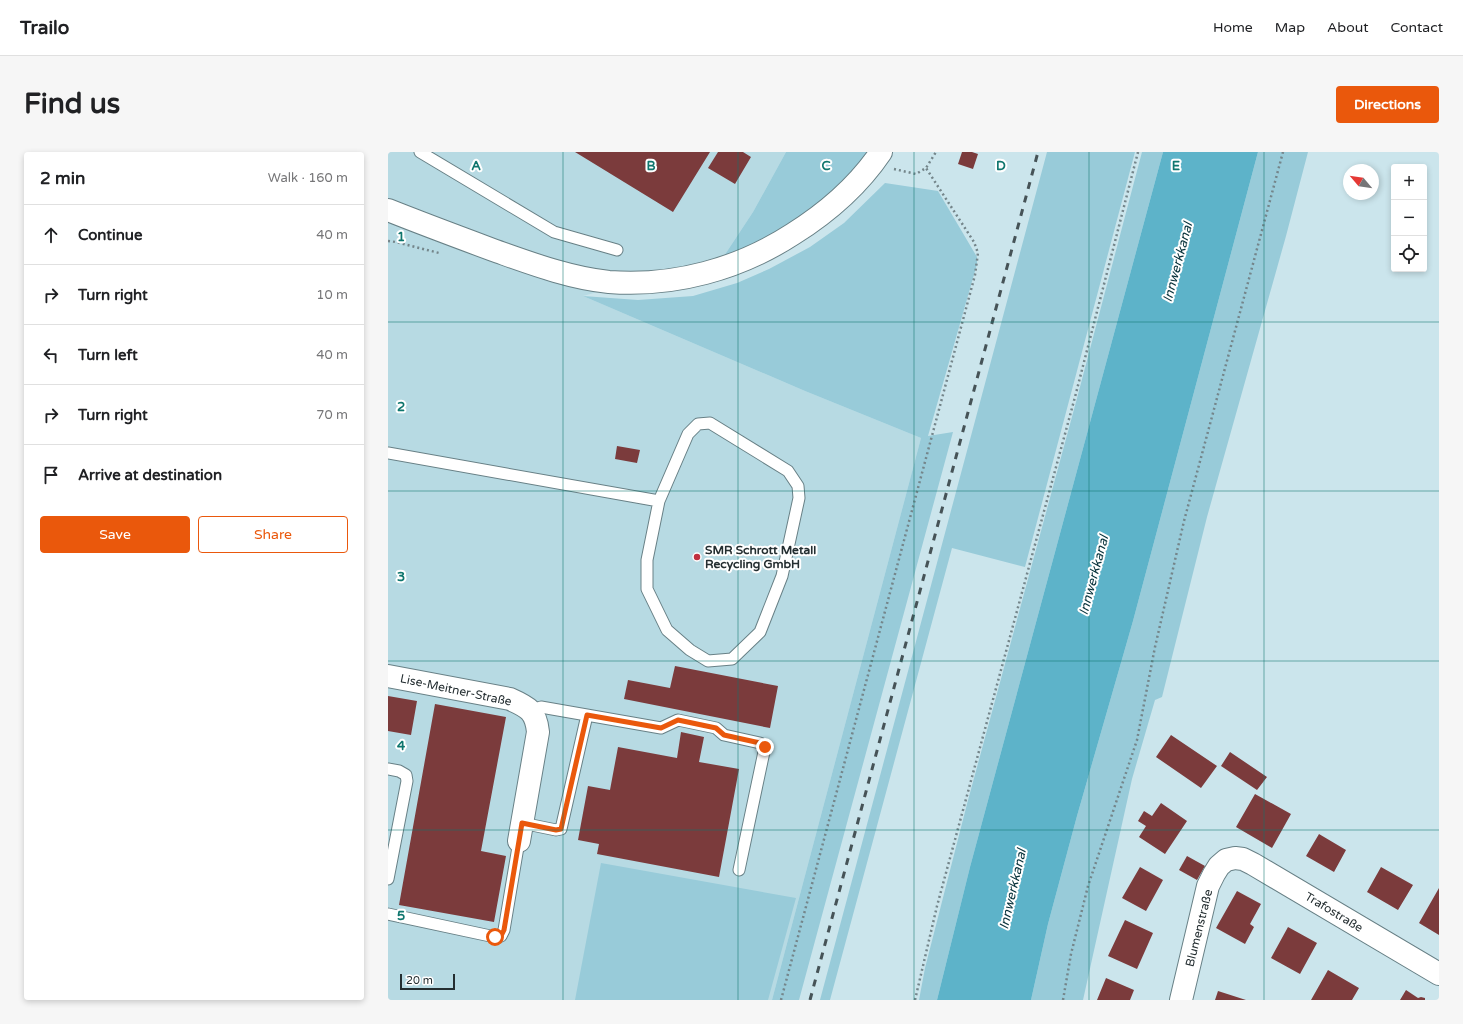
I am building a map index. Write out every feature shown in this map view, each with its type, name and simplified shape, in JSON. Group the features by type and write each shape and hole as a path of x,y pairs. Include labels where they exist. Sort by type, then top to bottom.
{"street":[{"path":"388,210 419,223 545,268 583,278 608,282 667,281 706,274 742,262 778,244 816,220 842,198 863,177 879,154"},
{"name":"Lise-Meitner-Straße","path":"388,676 510,699 525,706 530,711"},
{"path":"520,832 538,732 537,722 530,711"},
{"name":"Trafostraße","path":"1226,860 1234,858 1243,859 1253,864 1439,974"},
{"name":"Blumenstraße","path":"1181,1000 1208,886 1219,866 1226,860"}],"lane":[{"path":"420,152 554,232 617,250"},
{"path":"710,422 788,471 798,486 799,498 782,576 760,632 732,659 708,661 690,650 668,630 647,589 647,560 659,501 688,434 698,424 710,422"},
{"path":"388,453 659,501"},
{"path":"530,711 541,707 661,728 678,720 716,728 724,735 760,743 765,747 739,870"},
{"path":"388,914 495,937 501,936 504,930 520,832 561,829 587,715"},
{"path":"388,769 399,771 406,775 407,781 388,879"}],"path":[{"path":"879,154 889,168 916,174 926,168 936,152"},
{"path":"915,1000 937,906 1075,396 1138,152"},
{"path":"1063,1000 1071,954 1088,886 1137,740 1155,647 1184,521 1282,152"},
{"path":"781,1000 975,274 978,253 974,242 926,168"},
{"path":"388,241 446,255"}],"shaded area":[{"path":"388,152 786,152 753,212 724,256 683,274 634,282 583,296 805,391 921,438 772,1000 388,1000"},
{"path":"786,152 871,152 829,198 786,229 753,245 724,256 753,212"},
{"path":"1047,152 1135,152 1025,567 952,548 830,1000 820,1000"},
{"path":"1142,152 1163,152 970,867 937,1000 919,1000 925,968 967,804"},
{"path":"1163,152 1258,152 1133,621 1077,816 1048,924 1031,1000 937,1000 970,867"},
{"path":"1258,152 1308,152 1207,517 1162,697 1155,700 1132,779 1083,1000 1031,1000 1048,924 1077,816 1133,621"},
{"path":"885,183 938,191 977,257 977,264 928,436 953,432 799,1000 772,1000 921,438 805,391 583,296 638,300 693,296 737,283 769,269 810,247 844,223"},
{"path":"601,863 796,898 768,1000 575,1000"}],"building":[{"path":"575,152 710,152 673,212"},
{"path":"718,152 743,152 751,157 735,184 708,168"},
{"path":"962,152 972,152 978,154 973,169 958,164"},
{"path":"617,446 640,450 637,463 615,459"},
{"path":"675,666 778,686 770,728 624,699 628,680 670,688"},
{"path":"388,696 417,701 411,735 388,731"},
{"path":"435,704 506,717 481,851 506,856 494,922 399,905"},
{"path":"681,732 704,737 699,762 739,769 719,877 597,854 599,844 578,840 588,786 610,790 618,747 677,758"},
{"path":"1171,735 1217,766 1201,788 1156,757"},
{"path":"1230,752 1267,777 1257,790 1221,766"},
{"path":"1255,794 1291,814 1272,848 1236,827"},
{"path":"1161,803 1187,821 1165,854 1139,837 1146,826 1138,821 1144,811 1152,816"},
{"path":"1319,834 1346,850 1334,872 1306,856"},
{"path":"1187,856 1205,866 1197,880 1179,870"},
{"path":"1140,867 1163,880 1146,911 1122,898"},
{"path":"1381,867 1413,885 1398,910 1367,892"},
{"path":"1439,888 1439,935 1419,923"},
{"path":"1237,891 1261,904 1250,924 1254,927 1245,944 1216,928"},
{"path":"1125,920 1153,933 1137,969 1108,956"},
{"path":"1288,927 1317,943 1300,974 1271,958"},
{"path":"1328,970 1359,988 1352,1000 1311,1000"},
{"path":"1106,978 1134,990 1130,1000 1097,1000"},
{"path":"1406,990 1418,998 1425,998 1425,1000 1400,1000"},
{"path":"1218,991 1246,1000 1215,1000"}],"railway":[{"path":"810,1000 1038,152"}],"place":[{"name":"SMR Schrott Metall Recycling GmbH","path":"697,557"}],"route":[{"path":"495,937 501,936 504,930 522,823 556,830 561,829 587,715 661,728 678,720 716,728 724,735 760,743 765,747"}],"water label":[{"name":"Innwerkkanal","path":"1177,262"},
{"name":"Innwerkkanal","path":"1093,575"},
{"name":"Innwerkkanal","path":"1012,889"}]}
